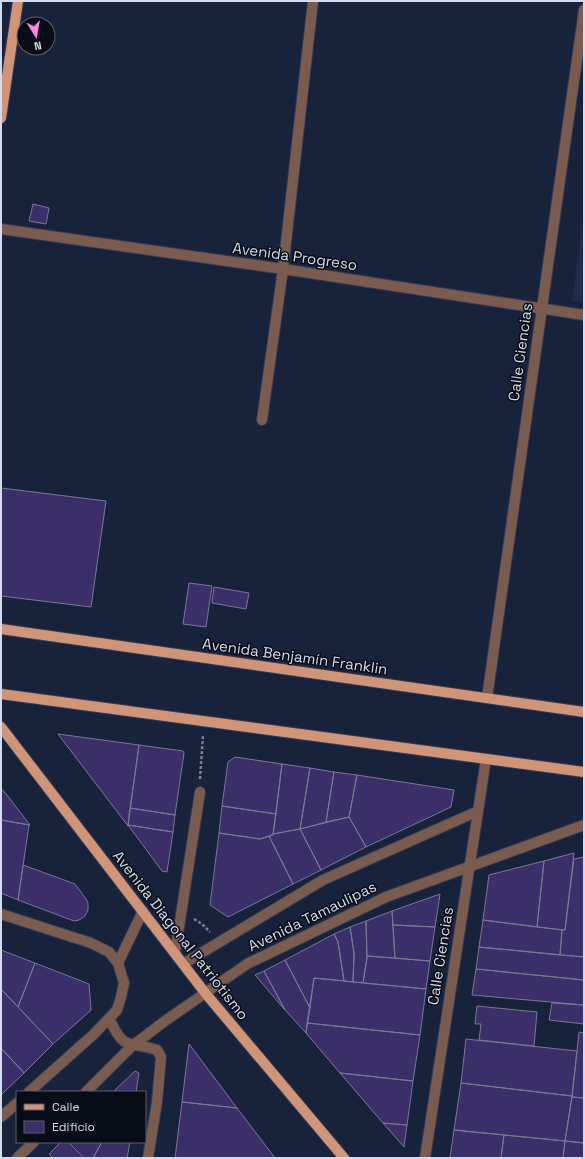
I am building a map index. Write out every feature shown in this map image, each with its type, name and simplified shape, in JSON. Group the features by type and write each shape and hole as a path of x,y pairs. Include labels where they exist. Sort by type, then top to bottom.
{"main road":[{"path":"1,118 18,1"},
{"name":"Avenida Benjamín Franklin","path":"1,629 584,712"},
{"path":"1,694 584,772"},
{"name":"Avenida Diagonal Patriotismo","path":"1,727 206,994 344,1158"}],"street":[{"path":"262,420 283,269 313,1"},
{"name":"Calle Ciencias","path":"487,698 584,10"},
{"name":"Avenida Progreso","path":"1,229 283,269 584,315"},
{"name":"Calle Ciencias","path":"425,1158 486,758"},
{"path":"175,953 200,792"},
{"name":"Avenida Tamaulipas","path":"183,964 323,880 478,811"},
{"name":"Avenida Tamaulipas","path":"87,1091 132,1046 247,964 386,897 584,825"},
{"path":"118,963 143,911"},
{"path":"1,914 91,943 108,952 118,963 124,983 117,1010 94,1034 30,1091"},
{"path":"109,1018 115,1032 123,1042 132,1046 148,1047 157,1050 161,1057 157,1102 148,1158"},
{"path":"1,1117 16,1104"},
{"path":"17,1158 33,1143"}],"path":[{"path":"200,781 204,721"},
{"path":"181,912 202,924 210,933"}],"shaded area":[{"path":"584,212 584,302 572,301"}],"building":[{"path":"33,204 49,208 46,224 29,221"},
{"path":"1,488 106,501 91,607 1,596"},
{"path":"189,583 212,586 206,627 183,624"},
{"path":"214,587 249,593 246,609 212,603"},
{"path":"58,734 139,745 128,826"},
{"path":"139,745 183,751 184,753 175,815 130,808"},
{"path":"235,757 282,764 276,814 222,806 228,762"},
{"path":"282,764 310,768 300,829 273,834"},
{"path":"310,768 334,772 326,822 300,829"},
{"path":"334,772 357,775 349,817 326,822"},
{"path":"357,775 454,790 451,807 366,847 349,817"},
{"path":"1,788 10,799 30,825 1,820"},
{"path":"222,806 276,814 273,835 260,839 219,833"},
{"path":"130,808 175,815 173,832 128,825"},
{"path":"349,817 366,847 321,870 300,829"},
{"path":"1,820 29,825 18,900 1,893"},
{"path":"128,825 173,832 167,872 162,871"},
{"path":"300,829 321,870 293,884 269,836"},
{"path":"219,833 260,839 269,836 293,884 228,917 210,905"},
{"path":"574,853 565,930 537,927 544,861"},
{"path":"584,857 584,957 560,955 562,930 565,930 574,859"},
{"path":"544,861 537,927 483,920 489,875"},
{"path":"23,865 75,884 88,903 88,910 85,916 74,921 18,900"},
{"path":"440,894 435,927 393,925 392,911"},
{"path":"392,911 395,958 367,956 366,921"},
{"path":"483,920 562,930 560,955 479,947"},
{"path":"366,921 367,959 363,983 353,982 354,953 350,927"},
{"path":"393,925 435,927 430,961 395,958"},
{"path":"350,927 354,953 353,982 344,981 338,942 334,934"},
{"path":"334,934 338,942 344,981 314,978 310,1008 285,960"},
{"path":"479,947 584,957 584,980 476,969"},
{"path":"1,950 35,963 18,1007 1,989"},
{"path":"367,956 430,961 426,989 363,983"},
{"path":"285,960 310,1008 306,1033 285,1010 264,971"},
{"path":"35,963 89,984 91,1010 53,1044 18,1007"},
{"path":"476,969 584,980 584,1005 472,995"},
{"path":"264,971 285,1010 255,975"},
{"path":"314,978 426,989 420,1035 307,1023"},
{"path":"1,989 53,1044 24,1073 1,1048"},
{"path":"552,1003 584,1005 584,1024 549,1020"},
{"path":"477,1006 537,1012 534,1046 479,1040 481,1024 475,1024"},
{"path":"307,1023 420,1035 413,1081 340,1073 306,1033"},
{"path":"579,1032 584,1033 584,1098 572,1097"},
{"path":"466,1039 577,1051 572,1096 461,1083"},
{"path":"189,1044 237,1108 182,1102"},
{"path":"1,1048 24,1073 1,1095"},
{"path":"135,1071 139,1073 136,1091 114,1091"},
{"path":"340,1073 413,1081 407,1125 383,1123"},
{"path":"461,1083 572,1096 565,1141 454,1130"},
{"path":"572,1097 584,1098 584,1143 565,1141"},
{"path":"182,1102 237,1108 275,1158 175,1158"},
{"path":"383,1123 407,1125 404,1147"},
{"path":"454,1130 504,1135 501,1158 450,1158"},
{"path":"504,1135 565,1141 563,1158 501,1158"},
{"path":"565,1141 584,1143 584,1158 563,1158"},
{"path":"60,1143 69,1143 84,1158 53,1158 49,1154"},
{"path":"69,1143 101,1143 93,1158 84,1158"},
{"path":"101,1143 130,1143 127,1158 93,1158"}]}
